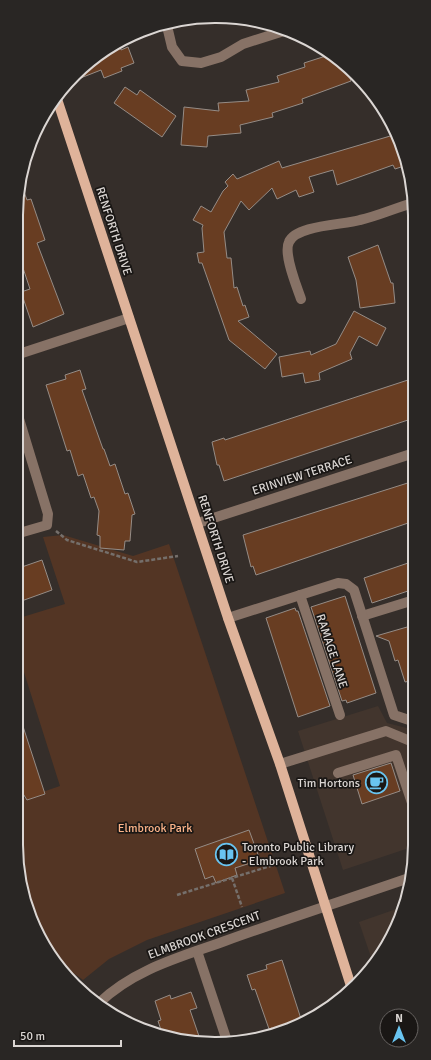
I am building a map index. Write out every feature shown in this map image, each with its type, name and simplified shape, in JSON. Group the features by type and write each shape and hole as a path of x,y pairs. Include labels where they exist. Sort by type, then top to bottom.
{"main road":[{"name":"RENFORTH DRIVE","path":"59,104 198,523 228,618 280,764 350,983"}],"street":[{"path":"168,30 172,47 182,61 201,63 221,57 242,44 277,33"},
{"path":"301,299 287,251 291,238 305,232 360,220 408,205"},
{"path":"23,353 129,318"},
{"path":"23,432 48,514 47,525 23,532"},
{"name":"ERINVIEW TERRACE","path":"198,523 408,455"},
{"path":"228,618 338,583 346,584 354,590 394,714 408,719"},
{"name":"RAMAGE LANE","path":"300,595 340,716"},
{"path":"362,616 408,602"},
{"path":"280,764 386,730 408,740"},
{"path":"338,773 396,755 408,791"},
{"name":"ELMBROOK CRESCENT","path":"102,1000 123,984 156,965 404,880"},
{"path":"197,951 225,1037"}],"path":[{"path":"47,525 67,540 137,562 178,556"},
{"path":"177,895 280,862"},
{"path":"232,878 242,907"}],"shaded area":[{"path":"378,706 387,723 408,728 408,848 343,870 298,731"},
{"path":"397,909 388,930 371,958 359,922"}],"green space":[{"name":"Elmbrook Park","path":"63,535 133,556 169,544 285,893 147,940 109,959 83,980 71,971 63,962 43,930 33,906 23,857 23,799 60,786 23,669 23,617 65,604 43,537"}],"building":[{"path":"128,47 134,63 121,68 122,71 104,78 101,70 80,78 109,55 120,48 121,50"},
{"path":"324,57 350,77 351,81 302,99 303,103 272,113 273,117 240,125 241,133 208,136 207,147 181,145 184,107 219,111 218,103 249,101 246,90 279,82 277,76 305,67 304,63"},
{"path":"125,87 137,95 140,90 176,116 162,137 114,103"},
{"path":"390,136 401,167 395,169 393,165 337,185 333,170 309,177 314,192 299,197 296,190 277,199 272,188 249,210 241,201 224,232 227,258 231,258 234,288 237,287 243,306 245,305 249,317 238,321 277,354 265,369 229,340 202,263 199,263 197,253 204,252 203,225 193,220 201,206 211,212 223,191 228,186 225,182 233,174 237,179 279,161 282,168"},
{"path":"24,193 27,200 31,199 45,240 37,243 64,314 33,327 23,298 23,291 30,289 23,268 23,203"},
{"path":"378,245 391,283 393,283 395,303 360,308 356,280 348,257"},
{"path":"354,311 386,328 377,346 359,336 350,353 352,359 319,373 320,380 305,383 303,373 282,377 279,357 310,351 311,355 336,344"},
{"path":"80,370 86,389 82,390 103,449 110,466 115,464 125,494 128,493 135,514 132,515 130,541 125,541 124,550 100,548 100,536 97,535 99,511 94,497 91,498 83,474 78,476 70,450 67,451 46,385 66,379 65,375"},
{"path":"408,380 408,420 224,481 219,465 217,465 212,442 224,438 225,440"},
{"path":"408,483 408,523 256,575 253,566 251,567 243,535"},
{"path":"42,560 52,590 23,600 23,567"},
{"path":"408,563 408,591 372,603 364,578"},
{"path":"345,596 376,693 347,703 346,700 342,701 311,607"},
{"path":"295,608 296,611 298,611 330,706 298,717 266,618"},
{"path":"408,627 408,681 405,682 398,660 395,661 389,641 376,636"},
{"path":"23,726 45,794 27,800 23,794"},
{"name":"Tim Hortons","path":"391,763 400,791 362,804 353,775"},
{"name":"Toronto Public Library - Elmbrook Park","path":"249,830 260,860 235,868 237,875 216,883 213,876 205,879 195,849"},
{"path":"282,960 300,1017 269,1029 255,989 252,990 247,975 267,969 266,965"},
{"path":"191,992 197,1008 190,1010 199,1036 161,1029 158,1021 161,1020 155,1001 170,995 171,999"}],"place":[{"name":"Tim Hortons","path":"376,783"},
{"name":"Toronto Public Library - Elmbrook Park","path":"227,854"}]}
